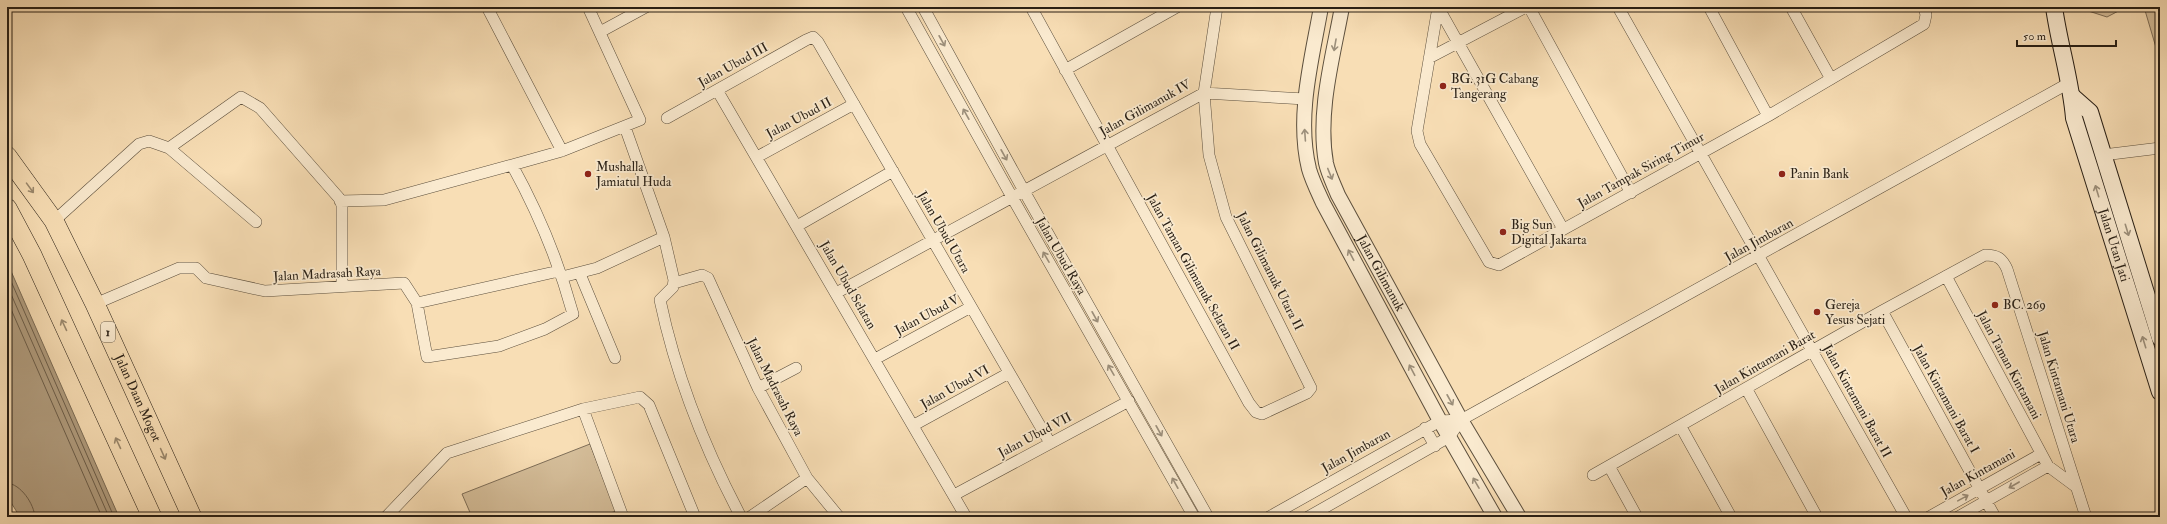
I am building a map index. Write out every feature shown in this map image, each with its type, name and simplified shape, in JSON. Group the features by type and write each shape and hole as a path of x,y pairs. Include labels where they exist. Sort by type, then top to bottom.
{"highway":[{"name":"Jalan Daan Mogot","path":"7,156 54,220 95,304 192,517"},
{"path":"7,208 32,255 152,517"}],"main road":[{"name":"Jalan Utan Jati","path":"2054,7 2058,41 2071,90 2074,118 2160,392"},
{"name":"Jalan Utan Jati","path":"2071,90 2090,112 2160,338"},
{"path":"2087,158 2103,155"}],"street":[{"path":"487,7 562,151"},
{"path":"340,201 384,200 512,166 562,151 640,120 588,7"},
{"path":"600,32 646,7"},
{"name":"Jalan Ubud Raya","path":"906,7 1012,198 1194,517"},
{"name":"Jalan Ubud Raya","path":"923,7 1024,191 1208,517"},
{"name":"Jalan Taman Gilimanuk Selatan II","path":"1031,7 1256,412"},
{"path":"1065,70 1177,7"},
{"name":"Jalan Gilimanuk Utara II","path":"1217,7 1204,93 1209,154 1226,217 1311,388 1307,392 1262,414 1256,412"},
{"name":"Jalan Gilimanuk","path":"1321,7 1305,100 1304,134 1309,169 1323,203 1440,421 1495,517"},
{"name":"Jalan Gilimanuk","path":"1342,7 1324,112 1323,136 1326,164 1338,195 1461,420 1519,517"},
{"path":"1438,7 1563,229"},
{"name":"Jalan Tampak Siring Timur","path":"1438,7 1417,131 1420,144 1489,262 1499,265 1768,116 1924,24 1926,15 1924,7"},
{"path":"1429,58 1527,7 1631,193"},
{"name":"Jalan Kintamani Barat II","path":"1618,7 1906,517"},
{"path":"1709,7 1768,116"},
{"path":"1791,7 1831,79"},
{"name":"Jalan Ubud III","path":"667,118 812,38"},
{"name":"Jalan Ubud Utara","path":"812,38 818,42 1050,443"},
{"name":"Jalan Ubud Selatan","path":"717,90 914,425 966,517"},
{"name":"Jalan Jimbaran","path":"1308,517 1435,446 1449,437 1461,420 1759,256 2071,90"},
{"name":"Jalan Gilimanuk IV","path":"836,293 1204,93 1305,100"},
{"path":"169,148 241,97 260,108 340,201 342,212 342,286"},
{"name":"Jalan Ubud II","path":"757,157 854,104"},
{"path":"625,127 664,237 674,283 660,300 677,367 690,405 741,517"},
{"path":"54,220 139,144 148,141 169,148 256,222"},
{"path":"2103,155 2160,148"},
{"path":"512,166 540,222 560,274 573,314 545,329 499,346 427,357 417,304 560,274 580,274 664,237"},
{"path":"797,226 893,171"},
{"name":"Jalan Kintamani Barat","path":"1593,475 1681,427 1746,388 1882,311 1985,255 1995,255"},
{"name":"Jalan Kintamani Utara","path":"1995,255 2003,260 2007,269 2086,517"},
{"name":"Jalan Madrasah Raya","path":"95,304 179,268 196,268 206,278 265,291 404,283 417,304"},
{"path":"580,274 615,358"},
{"name":"Jalan Madrasah Raya","path":"674,283 702,275 708,278 758,388 807,478 839,517"},
{"name":"Jalan Taman Kintamani","path":"1946,276 2048,466"},
{"name":"Jalan Ubud V","path":"875,359 971,307"},
{"name":"Jalan Kintamani Barat I","path":"1882,311 1995,517"},
{"path":"758,388 796,368"},
{"name":"Jalan Ubud VI","path":"914,425 1009,373"},
{"path":"1746,388 1817,517"},
{"path":"386,517 447,453 584,409 640,397 646,401 695,517"},
{"name":"Jalan Ubud VII","path":"954,495 1129,401"},
{"path":"584,409 623,517"},
{"name":"Jalan Jimbaran","path":"1269,517 1425,428 1440,421 1461,420"},
{"path":"1681,427 1731,517"},
{"path":"1425,428 1435,446"},
{"name":"Jalan Kintamani","path":"1929,517 2041,454"},
{"path":"1609,466 1637,517"},
{"path":"1958,517 2048,466 2075,486"},
{"path":"750,517 807,478"}],"shaded area":[{"path":"2076,7 2126,7 2107,17"},
{"path":"2144,7 2160,7 2160,61"},
{"path":"590,444 616,511 600,517 472,517 462,494"}],"water":[{"path":"7,262 119,517 20,517 7,496"}],"place":[{"name":"BG. 31G Cabang Tangerang","path":"1443,86"},
{"name":"Mushalla Jamiatul Huda","path":"588,174"},
{"name":"Panin Bank","path":"1782,174"},
{"name":"Big Sun Digital Jakarta","path":"1503,232"},
{"name":"BC. 269","path":"1995,305"},
{"name":"Gereja Yesus Sejati","path":"1817,312"}]}
